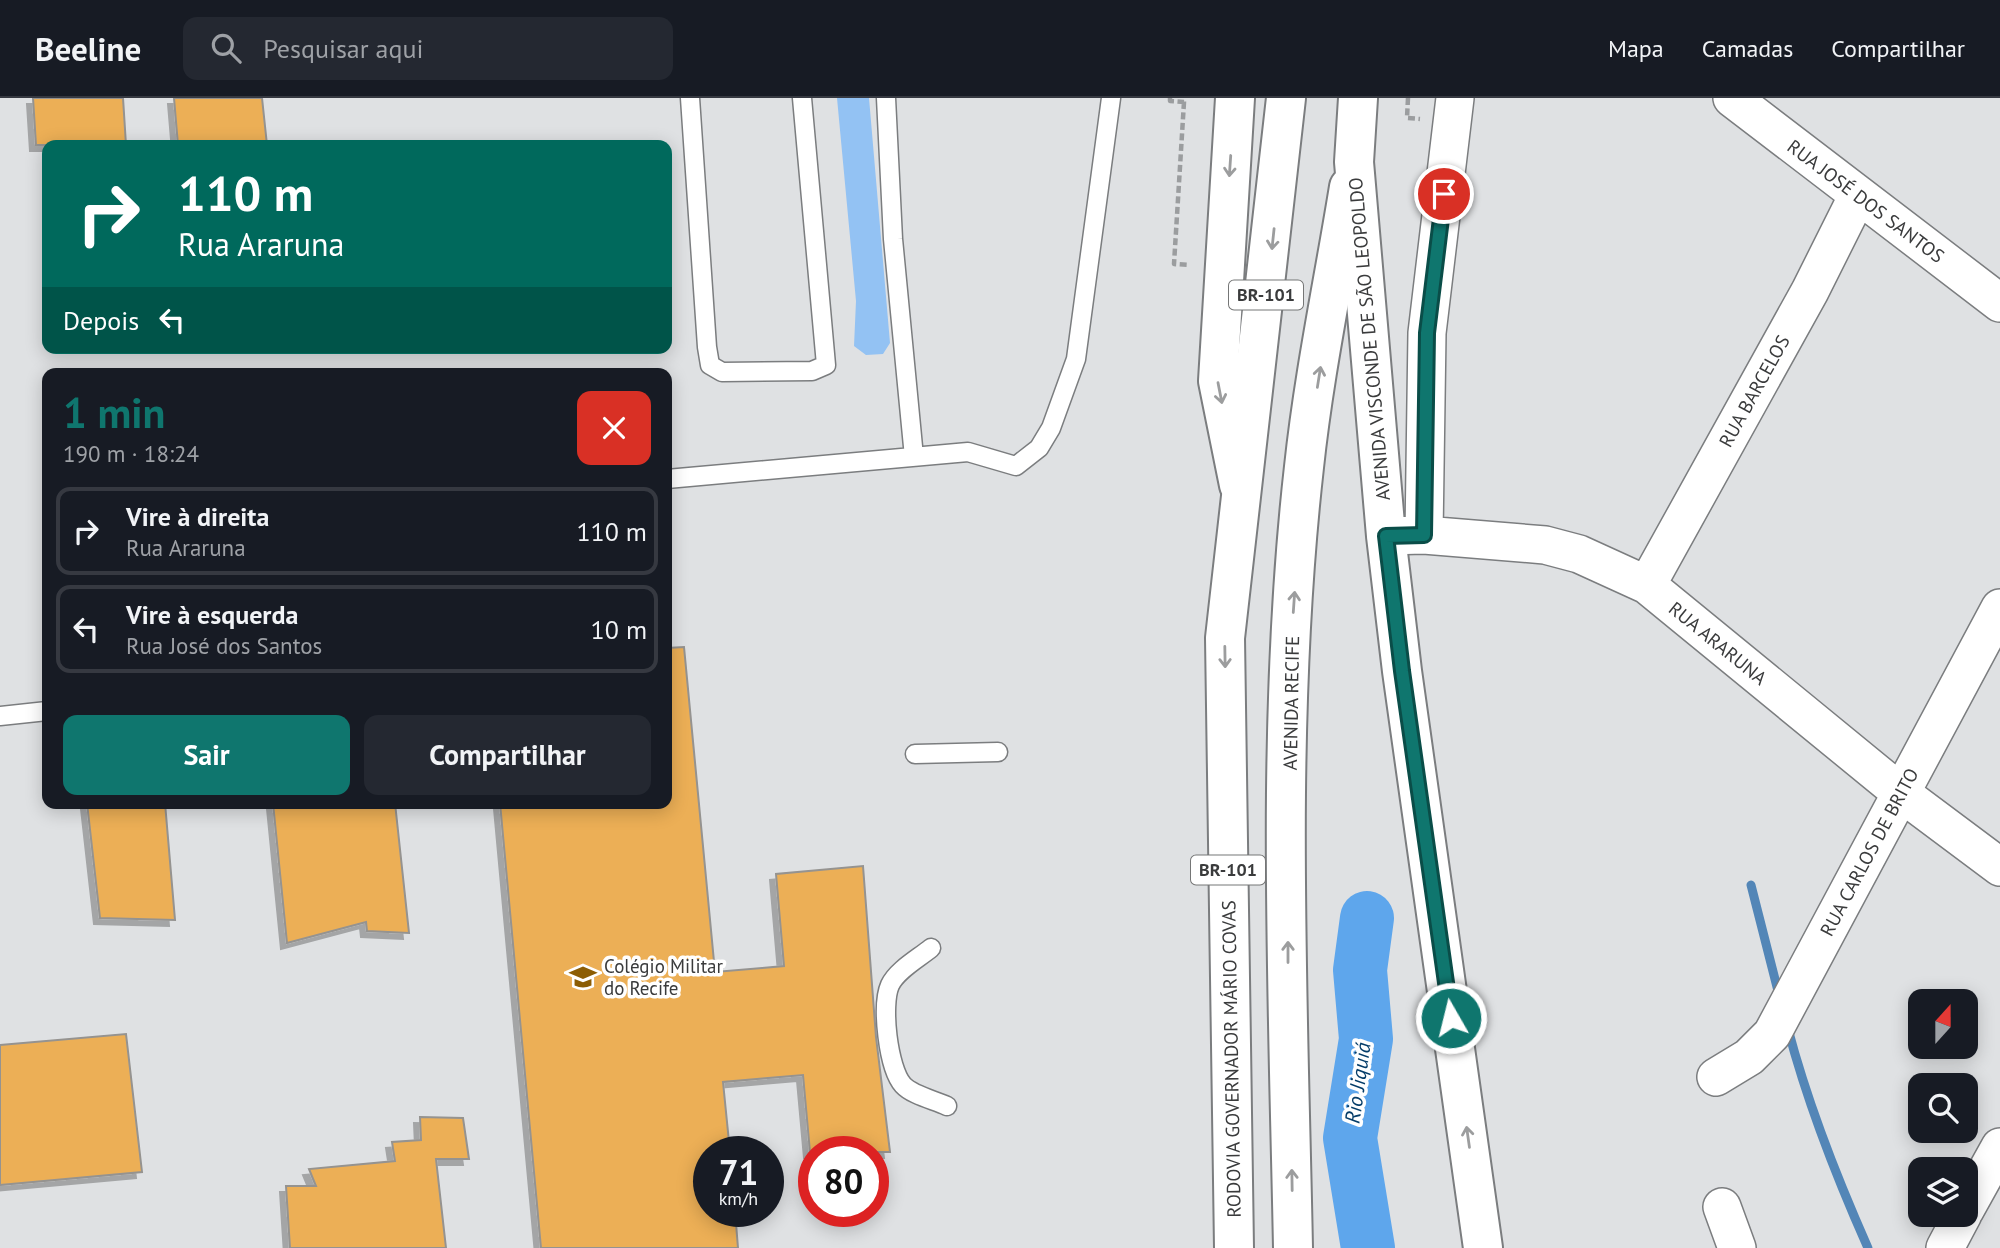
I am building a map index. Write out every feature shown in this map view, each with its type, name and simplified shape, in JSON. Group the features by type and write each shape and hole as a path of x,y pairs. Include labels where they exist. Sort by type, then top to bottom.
{"main road":[{"path":"1235,98 1218,381 1240,492"},
{"name":"BR-101","path":"1240,492 1271,251 1286,98"},
{"name":"AVENIDA VISCONDE DE SÃO LEOPOLDO","path":"1358,98 1354,162 1386,536 1402,671 1483,1248"},
{"name":"AVENIDA RECIFE","path":"1293,1248 1288,965 1289,675 1304,466 1354,162"},
{"name":"RODOVIA GOVERNADOR MÁRIO COVAS","path":"1234,1248 1225,638 1240,492"},
{"name":"AVENIDA VISCONDE DE SÃO LEOPOLDO","path":"1478,1205 1490,1248"}],"street":[{"name":"RUA JOSÉ DOS SANTOS","path":"1732,98 2000,303"},
{"path":"1424,535 1427,333 1439,103"},
{"name":"RUA BARCELOS","path":"1647,585 1810,291 1858,195"},
{"name":"RUA ARARUNA","path":"1386,536 1424,535 1545,545 1580,554 1647,585 1901,793 2000,867"},
{"name":"RUA CARLOS DE BRITO","path":"1717,1077 1749,1057 1772,1034 1953,690 2000,608"},
{"path":"1978,1187 2000,1147"},
{"path":"1722,1208 1737,1248"},
{"path":"1945,1248 1956,1227"}],"lane":[{"path":"690,98 707,347 710,365 722,372 812,371 826,365 802,98"},
{"path":"886,98 892,239 914,457"},
{"path":"672,479 968,452 1016,466 1038,448 1051,428 1076,359 1111,98"},
{"path":"0,716 42,712"},
{"path":"915,754 998,752"},
{"path":"931,948 897,976 891,984 885,1005 894,1071 905,1088 947,1106"}],"path":[{"path":"1170,98 1170,101 1184,100 1174,264"},
{"path":"1408,98 1406,118 1422,120 1439,103"}],"shaded area":[{"path":"837,98 869,98 890,343 883,354 866,355 854,346 856,301"}],"building":[{"path":"33,98 123,98 126,140 42,140 42,145 36,145"},
{"path":"174,98 262,98 266,140 178,140"},
{"name":"Colégio Militar do Recife","path":"684,647 715,972 784,966 776,874 863,866 876,1037 888,1136 809,1136 803,1075 723,1082 728,1136 693,1136 693,1227 736,1227 738,1248 541,1248 501,809 672,809 672,648"},
{"path":"88,809 166,809 175,920 100,918"},
{"path":"274,809 396,809 409,933 367,931 366,922 287,943"},
{"path":"126,1034 142,1172 0,1185 0,1045"},
{"path":"420,1117 463,1118 469,1159 436,1159 446,1248 290,1248 286,1186 316,1186 309,1169 395,1161 392,1142 421,1140"}],"waterway":[{"path":"1751,885 1779,995"},
{"name":"Rio Jiquiá","path":"1367,918 1360,970 1366,1039 1350,1138 1368,1248"},
{"path":"1788,1029 1824,1140 1868,1248"}],"place":[{"name":"Colégio Militar do Recife","path":"583,977"}],"route":[{"path":"1444,194 1427,333 1424,535 1386,536 1402,671 1451,1018"}]}
